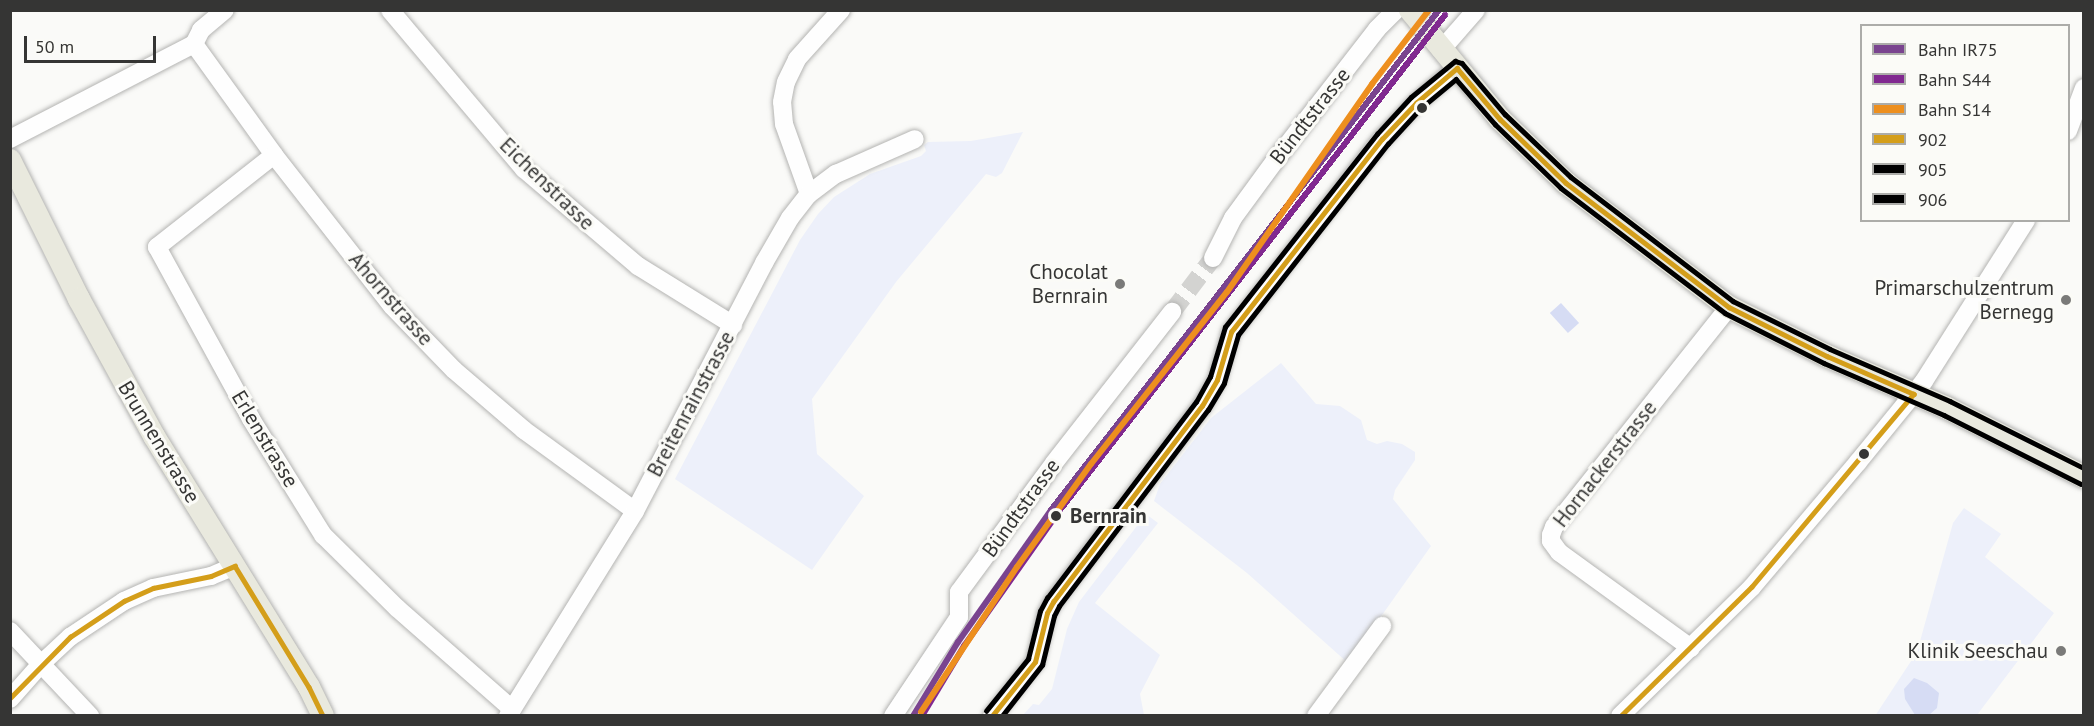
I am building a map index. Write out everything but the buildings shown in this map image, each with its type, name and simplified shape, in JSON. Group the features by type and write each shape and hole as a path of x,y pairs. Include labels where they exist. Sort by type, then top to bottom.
{"main road":[{"path":"1410,10 1500,119 1566,183 1729,307 1827,356 1914,394 2084,477"},
{"name":"Brunnenstrasse","path":"10,160 90,321 154,436 309,687 323,716"}],"street":[{"path":"10,139 194,44 201,30 225,10"},
{"name":"Eichenstrasse","path":"390,10 524,169 638,266 733,325"},
{"path":"809,194 784,124 782,102 786,82 798,59 841,10"},
{"name":"Bündtstrasse","path":"1213,258 1233,218 1274,162 1377,29 1396,10"},
{"path":"1441,50 1476,10"},
{"name":"Ahornstrasse","path":"194,44 274,155 392,306 454,370 524,430 635,511"},
{"path":"992,716 1035,662 1047,613 1053,602 1202,406 1217,380 1231,332 1382,139 1416,103 1457,68"},
{"path":"2070,126 2084,88"},
{"name":"Breitenrainstrasse","path":"510,712 635,511 764,262 790,218 809,194 856,163 915,139"},
{"name":"Erlenstrasse","path":"274,155 157,247 251,419 323,535 397,608 510,712"},
{"path":"1620,716 1752,587 1914,394 2025,222"},
{"name":"Hornackerstrasse","path":"1691,648 1559,552 1551,541 1551,535 1554,527 1729,307"},
{"name":"Bündtstrasse","path":"893,716 958,618 959,592 1054,463 1172,312"},
{"path":"10,699 41,664 70,637 124,601 153,588 212,576 235,566"},
{"path":"1316,716 1382,626"},
{"path":"10,631 90,716"}],"shaded area":[{"path":"1023,132 1002,173 996,177 986,174 896,282 812,399 817,454 864,496 812,570 675,479 800,240 818,214 834,197 870,174 921,156 926,151 924,145 928,142 971,141"},
{"path":"1281,363 1316,404 1340,406 1361,420 1367,440 1377,444 1387,441 1402,444 1415,452 1415,460 1395,490 1393,499 1431,546 1348,663 1247,573 1154,501 1160,484 1211,418"},
{"path":"1964,508 2001,534 1985,557 2054,613 1977,715 1875,716 1917,652 1953,523"},
{"path":"1146,514 1158,523 1095,603 1160,655 1140,694 1144,715 1023,715 1033,704 1039,705 1052,689 1067,629 1079,602"}],"water":[{"path":"1561,303 1579,323 1568,333 1550,313"},
{"path":"1914,678 1927,683 1939,693 1937,708 1929,715 1915,715 1905,699 1904,689"}],"tunnel":[{"path":"1172,312 1213,258"}],"rail line":[{"name":"S14","path":"921,712 1017,567 1091,464 1227,292 1372,84 1429,10"},
{"name":"IR75","path":"913,716 958,642 1051,510 1439,10"},
{"name":"S44","path":"922,716 964,646 1057,514 1445,15"}],"transit line":[{"name":"906","path":"986,711 1028,659 1040,611 1047,598 1196,402 1210,377 1225,327 1377,134 1411,97 1455,61 1462,63 1505,114 1571,177 1733,301 1830,349 1950,401 2084,468"},
{"name":"902","path":"992,716 1035,662 1047,613 1053,602 1202,406 1217,380 1231,332 1382,139 1416,103 1457,68 1500,119 1566,183 1729,307 1827,356 1914,394 1752,587 1621,716"},
{"name":"905","path":"1002,716 1042,665 1054,616 1059,606 1208,410 1224,383 1238,335 1388,144 1421,108 1456,79 1495,124 1561,188 1725,313 1824,363 1944,415 2081,484"},
{"name":"902","path":"235,566 309,687 323,716"},
{"name":"902","path":"10,698 70,637 124,601 153,588 211,576 235,566"}],"place":[{"name":"Chocolat Bernrain","path":"1120,284"},
{"name":"Primarschulzentrum Bernegg","path":"2066,300"},
{"name":"Bernrain","path":"1056,516"},
{"name":"Klinik Seeschau","path":"2061,651"}]}
